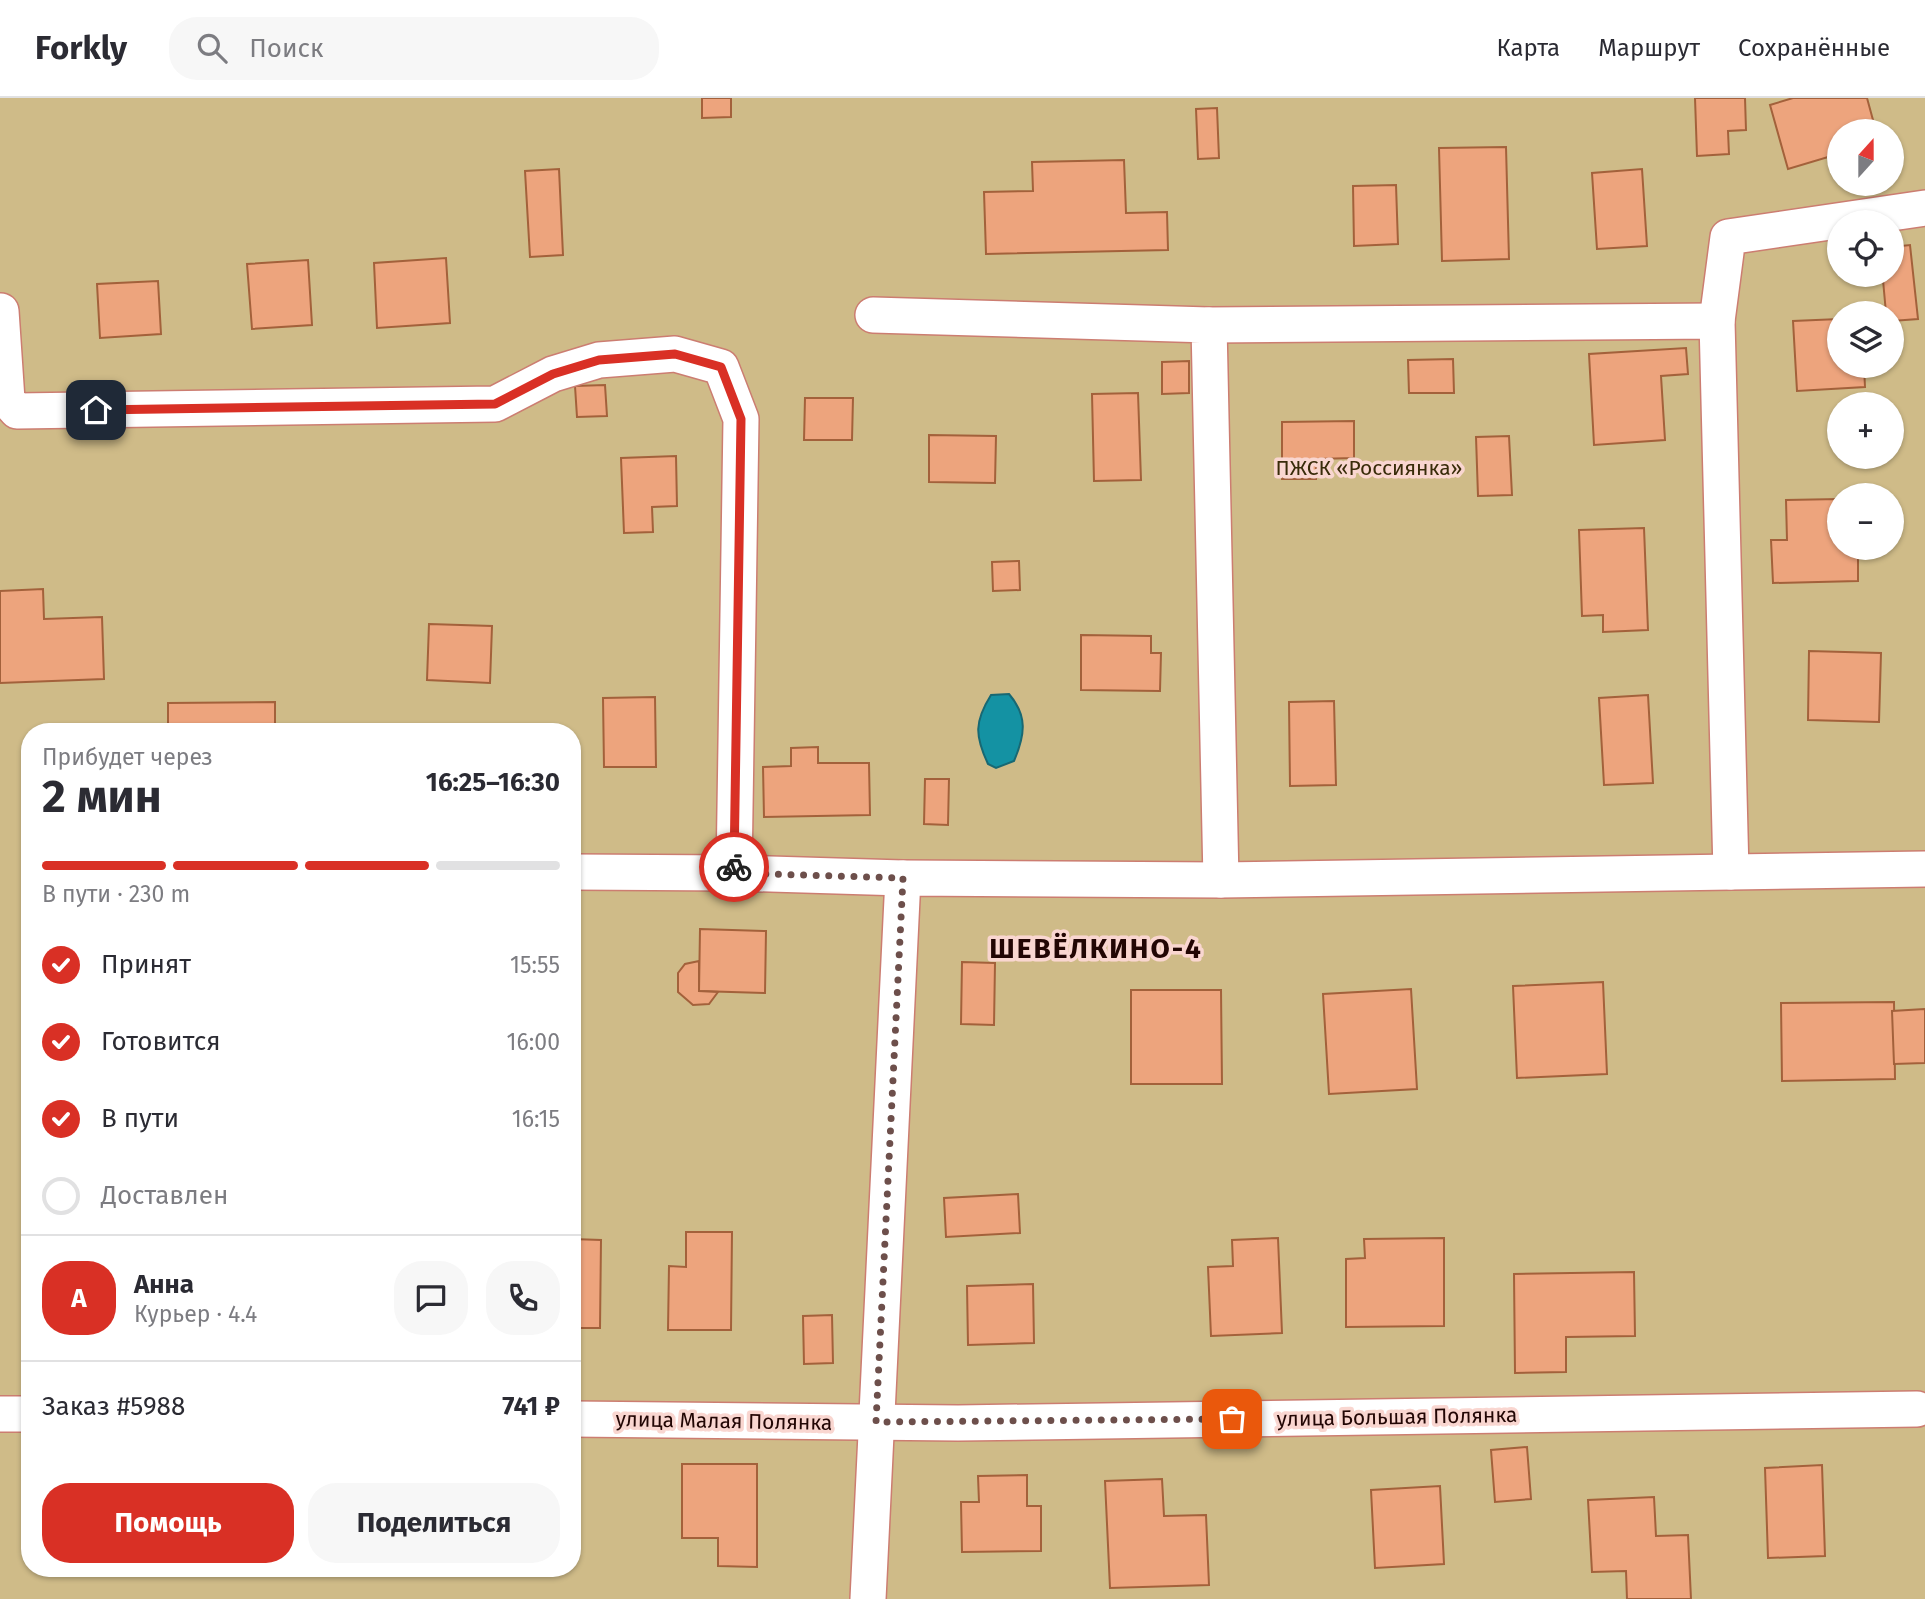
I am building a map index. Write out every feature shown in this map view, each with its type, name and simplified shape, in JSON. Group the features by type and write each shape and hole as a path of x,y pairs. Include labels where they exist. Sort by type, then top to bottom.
{"street":[{"path":"1731,872 1717,321 1728,237 1925,208"},
{"path":"1,311 7,400 17,411 495,404 553,374 599,360 675,354 721,367 741,419 734,873"},
{"path":"873,314 1209,325 1717,321"},
{"path":"1209,325 1221,880"},
{"path":"581,873 1221,880 1925,869"},
{"path":"868,1599 903,878"},
{"name":"улица Большая Полянка","path":"876,1422 1917,1409"},
{"path":"0,1414 21,1414"},
{"name":"улица Малая Полянка","path":"581,1419 876,1422"}],"green space":[{"name":"ПЖСК «Россиянка»","path":"0,98 1925,98 1925,1599 0,1599"}],"water":[{"path":"1009,694 1022,718 1021,743 1014,761 996,768 988,764 984,754 979,737 979,721 991,695"}],"building":[{"path":"702,98 731,98 731,117 702,118"},
{"path":"1695,98 1745,98 1746,130 1728,131 1729,154 1697,156"},
{"path":"1793,98 1867,98 1873,119 1827,119 1827,157 1788,169 1770,105"},
{"path":"1217,108 1219,158 1198,159 1196,109"},
{"path":"1506,147 1509,259 1442,261 1439,148"},
{"path":"1124,160 1126,213 1167,212 1168,250 986,254 984,192 1033,191 1032,162"},
{"path":"559,169 563,255 530,257 525,171"},
{"path":"1642,169 1647,246 1597,249 1592,173"},
{"path":"1396,185 1398,244 1354,246 1353,186"},
{"path":"1910,245 1918,319 1904,320 1904,301 1885,301 1884,287 1904,287 1904,246"},
{"path":"446,258 450,323 377,328 374,263"},
{"path":"308,260 312,325 252,329 247,264"},
{"path":"158,281 161,334 100,338 97,284"},
{"path":"1827,320 1827,378 1865,378 1865,387 1797,391 1793,321"},
{"path":"1686,348 1688,374 1661,376 1665,440 1594,445 1589,354"},
{"path":"1453,359 1454,393 1409,393 1408,360"},
{"path":"1189,361 1189,393 1162,394 1162,362"},
{"path":"605,385 607,416 577,417 575,386"},
{"path":"1138,393 1141,480 1094,481 1092,394"},
{"path":"805,398 853,398 852,440 804,440"},
{"path":"1354,421 1354,458 1316,459 1316,479 1282,479 1282,422"},
{"path":"929,435 996,436 995,483 929,482"},
{"path":"1509,436 1512,495 1478,496 1476,437"},
{"path":"676,456 677,506 652,507 653,532 624,533 621,458"},
{"path":"1827,499 1827,560 1858,560 1858,581 1773,583 1771,540 1787,540 1786,500"},
{"path":"1644,528 1648,630 1603,632 1603,615 1582,616 1579,530"},
{"path":"1019,561 1020,590 993,591 992,562"},
{"path":"43,589 44,619 102,617 104,679 0,683 0,591"},
{"path":"429,624 492,626 490,683 427,680"},
{"path":"1081,635 1151,636 1151,653 1161,653 1160,691 1081,690"},
{"path":"1809,651 1881,653 1879,722 1808,720"},
{"path":"1648,695 1653,783 1604,785 1599,698"},
{"path":"655,697 656,767 604,767 603,698"},
{"path":"1334,701 1336,785 1290,786 1289,702"},
{"path":"275,702 275,723 168,723 168,703"},
{"path":"818,747 818,763 869,763 870,815 764,817 763,767 791,766 791,748"},
{"path":"925,779 949,779 948,825 924,824"},
{"path":"700,929 766,931 765,993 699,991"},
{"path":"699,961 699,991 718,992 709,1004 693,1005 678,992 678,973 685,964"},
{"path":"962,962 995,963 994,1025 961,1024"},
{"path":"1603,982 1607,1074 1517,1078 1513,986"},
{"path":"1411,989 1417,1089 1329,1094 1323,994"},
{"path":"1131,990 1221,990 1222,1084 1131,1084"},
{"path":"1894,1002 1895,1079 1782,1081 1781,1003"},
{"path":"1925,1009 1925,1063 1894,1064 1892,1011"},
{"path":"1018,1194 1020,1233 946,1237 944,1198"},
{"path":"686,1232 732,1232 731,1330 668,1330 669,1266 686,1267"},
{"path":"1278,1238 1282,1333 1211,1336 1208,1267 1233,1266 1232,1240"},
{"path":"1444,1238 1444,1326 1346,1327 1346,1259 1365,1258 1364,1239"},
{"path":"581,1239 601,1240 600,1328 581,1328"},
{"path":"1634,1272 1635,1336 1566,1337 1566,1372 1515,1373 1514,1274"},
{"path":"1033,1284 1034,1343 968,1345 967,1286"},
{"path":"832,1315 833,1363 804,1364 803,1316"},
{"path":"1527,1447 1531,1499 1495,1502 1491,1450"},
{"path":"682,1464 757,1464 757,1567 718,1566 718,1538 682,1538"},
{"path":"1822,1465 1825,1556 1768,1558 1765,1468"},
{"path":"1027,1475 1027,1506 1041,1506 1041,1551 962,1552 961,1502 979,1502 978,1476"},
{"path":"1162,1479 1164,1516 1206,1515 1209,1585 1110,1588 1105,1481"},
{"path":"1440,1486 1444,1564 1375,1568 1371,1490"},
{"path":"1654,1497 1656,1536 1688,1535 1691,1599 1627,1599 1626,1571 1592,1572 1588,1500"}],"way so far":[{"path":"734,867 734,873 903,878 876,1422 1232,1419"}],"district":[{"name":"ШЕВЁЛКИНО-4","path":"1096,948"}],"route":[{"path":"96,410 495,404 553,374 599,360 675,354 721,367 741,419 734,867"}]}
